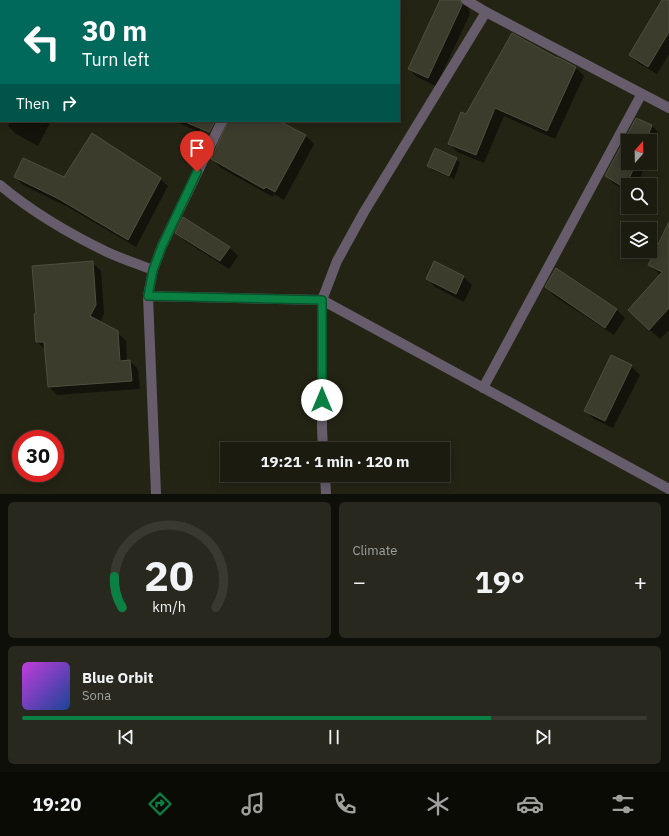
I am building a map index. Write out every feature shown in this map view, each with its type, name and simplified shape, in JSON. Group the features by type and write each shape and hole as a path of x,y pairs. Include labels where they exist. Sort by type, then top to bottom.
{"street":[{"path":"466,0 641,95 669,108"},
{"path":"323,442 322,300 337,261 364,212 486,12"},
{"path":"483,388 641,95"},
{"path":"156,494 148,296 153,270 172,223 222,122"},
{"path":"0,185 16,198 54,223 108,252 153,270"},
{"path":"148,296 322,300 669,489"},
{"path":"325,482 326,494"}],"building":[{"path":"440,0 460,0 462,5 428,78 408,69"},
{"path":"662,0 669,0 669,32 648,67 629,55"},
{"path":"512,33 576,67 547,131 495,108 476,155 448,144 461,112 466,114"},
{"path":"636,118 652,125 649,134 627,134"},
{"path":"185,122 214,122 209,132"},
{"path":"228,122 281,122 306,135 275,192 266,187 264,189 211,159"},
{"path":"92,133 161,178 128,240 59,199 14,177 23,158 64,177"},
{"path":"621,146 621,170 633,170 629,178 621,178 621,186 605,176"},
{"path":"435,148 457,158 449,176 427,166"},
{"path":"183,217 230,247 220,261 175,233"},
{"path":"669,222 669,308 649,330 628,310 662,272 648,265 651,258 657,258 657,247"},
{"path":"93,261 96,305 90,316 118,331 120,361 130,360 132,381 48,387 44,342 36,342 34,314 36,313 32,266"},
{"path":"434,261 464,276 456,294 426,279"},
{"path":"556,268 617,309 605,328 545,287"},
{"path":"611,355 632,365 605,421 584,411"}],"route":[{"path":"197,172 162,246 153,270 148,296 322,300 322,400"}]}
